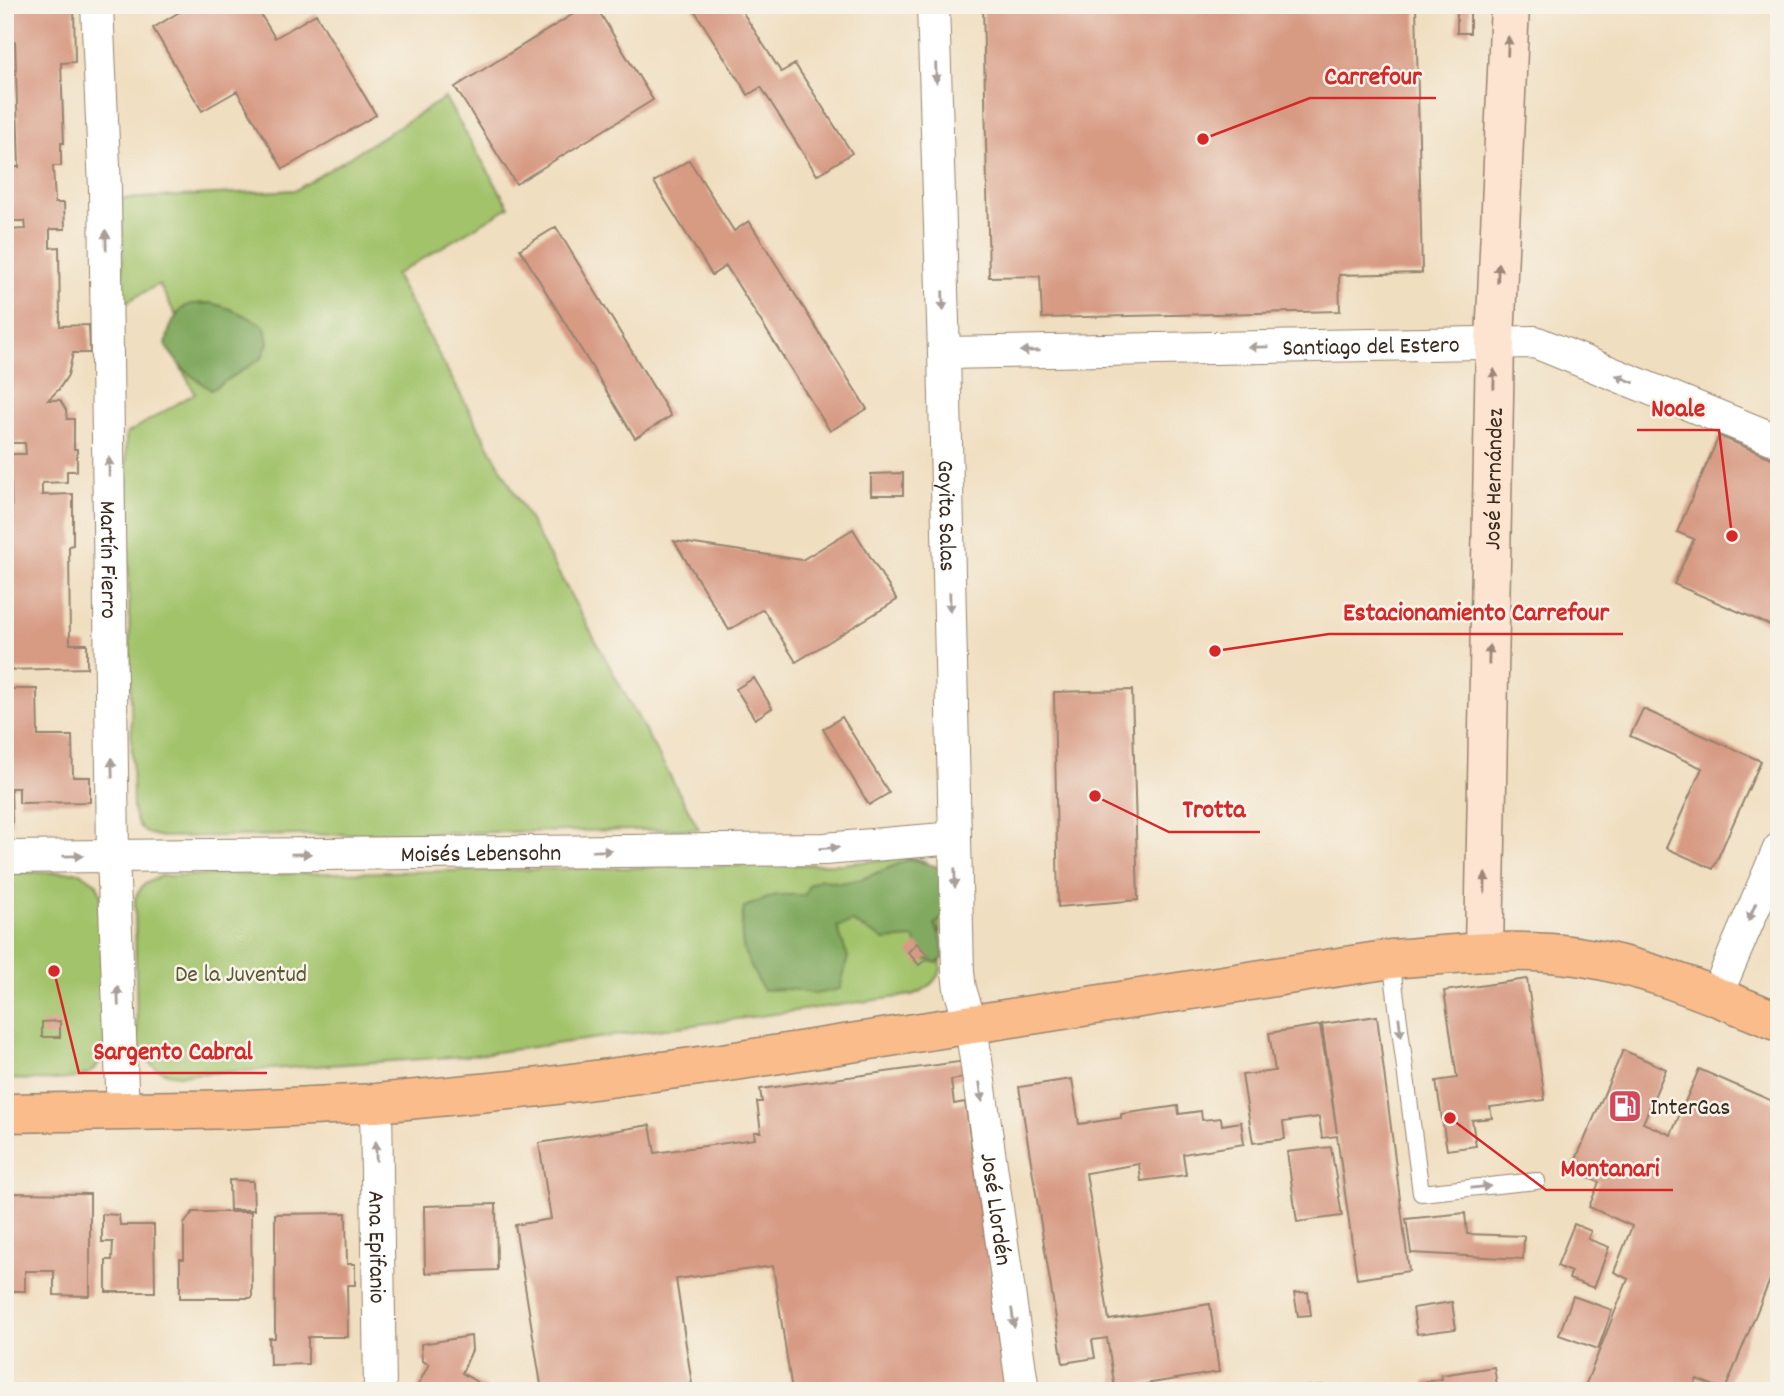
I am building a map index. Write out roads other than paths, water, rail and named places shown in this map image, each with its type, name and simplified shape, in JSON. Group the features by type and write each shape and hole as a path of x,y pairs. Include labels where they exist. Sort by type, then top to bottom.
{"main road":[{"path":"5,1114 122,1113 376,1102 541,1087 722,1063 1391,960 1484,951 1553,953 1624,965 1716,996 1779,1022"}],"street":[{"name":"Martín Fierro","path":"97,5 105,188 113,856 122,1113"},
{"name":"Goyita Salas","path":"933,5 958,972 960,989 971,1025"},
{"name":"José Hernández","path":"1484,951 1495,341 1510,5"},
{"name":"Santiago del Estero","path":"944,353 1535,342 1779,441"},
{"name":"Moisés Lebensohn","path":"5,857 825,849 955,838"},
{"path":"1716,996 1779,849"},
{"name":"José Llordén","path":"971,1025 1023,1391"},
{"name":"Ana Epifanio","path":"376,1102 380,1391"}],"lane":[{"path":"1391,960 1421,1193 1537,1181"}],"place":[{"name":"Carrefour","path":"1203,139"},
{"name":"Noale","path":"1732,536"},
{"name":"Estacionamiento Carrefour","path":"1215,651"},
{"name":"Trotta","path":"1095,796"},
{"name":"Sargento Cabral","path":"54,971"},
{"name":"InterGas","path":"1625,1106"},
{"name":"Montanari","path":"1450,1118"}],"park label":[{"name":"De la Juventud","path":"241,973"}]}
